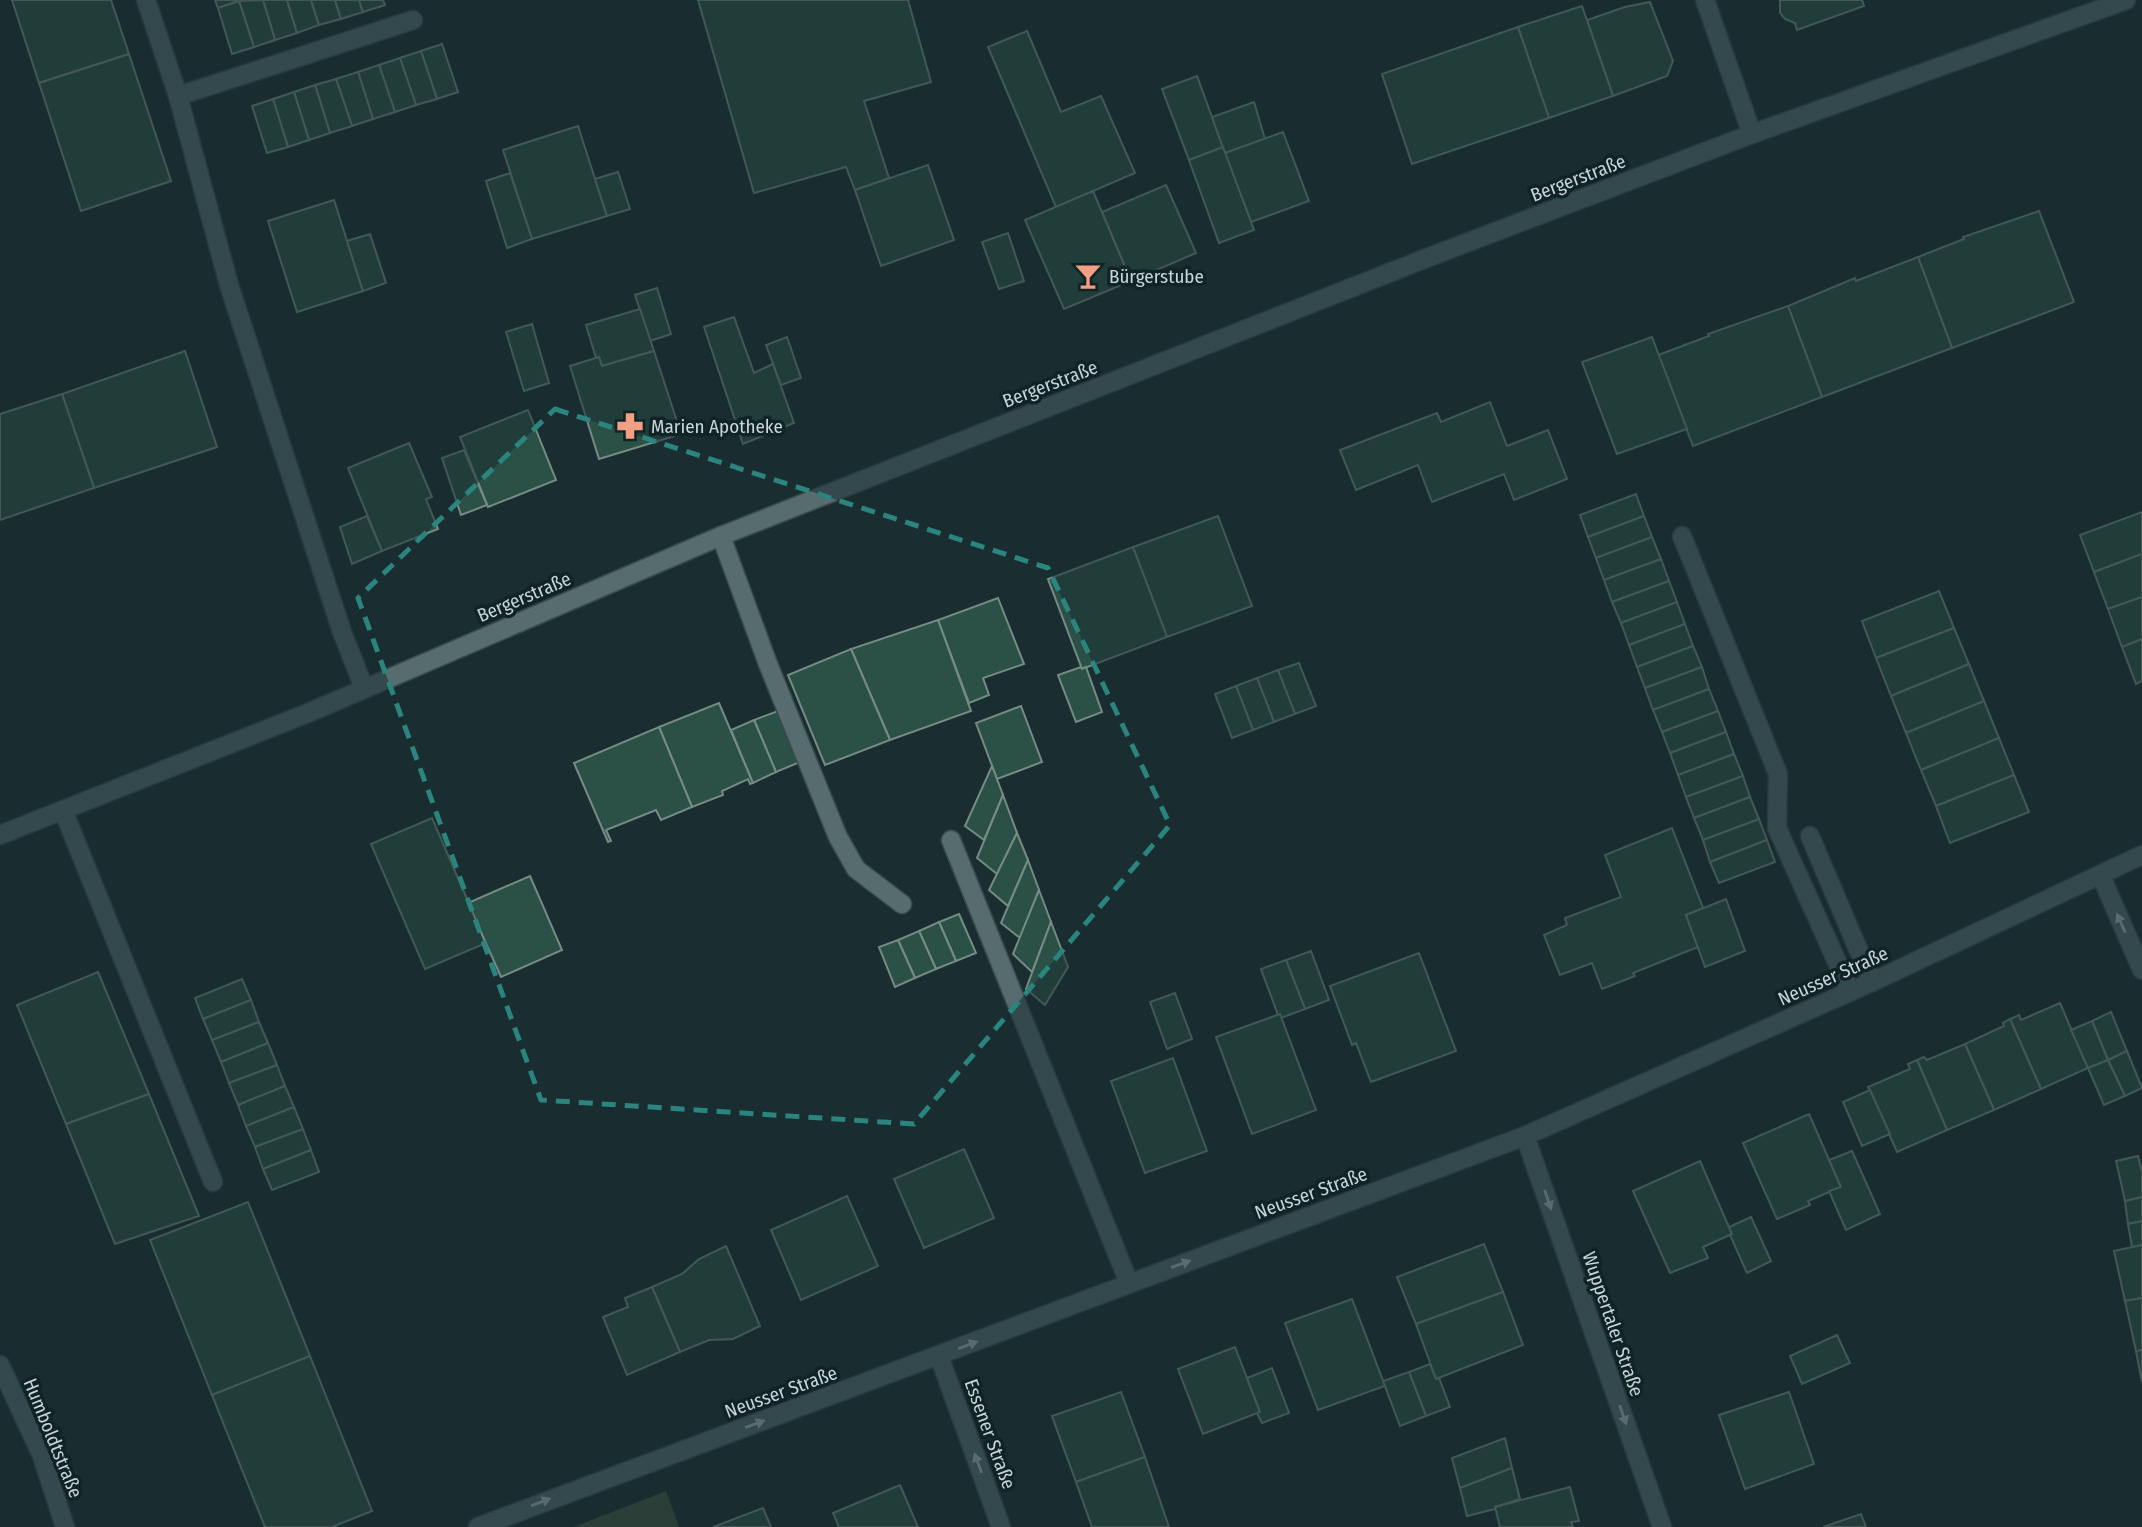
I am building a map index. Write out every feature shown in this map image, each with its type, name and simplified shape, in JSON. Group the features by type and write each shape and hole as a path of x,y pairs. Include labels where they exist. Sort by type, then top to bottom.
{"street":[{"path":"146,0 178,96 229,285 342,632 364,688"},
{"path":"1705,0 1752,134"},
{"name":"Bergerstraße","path":"0,835 308,713 721,536 1427,258 1752,134 2126,0"},
{"path":"178,96 414,20"},
{"path":"721,536 768,664 838,837 856,869 902,904"},
{"path":"1682,536 1777,774 1777,828 1850,991"},
{"path":"63,810 213,1182"},
{"path":"1810,836 1872,982"},
{"path":"951,841 1129,1283"},
{"name":"Neusser Straße","path":"478,1527 1525,1136 1872,982 2142,855"},
{"path":"2101,876 2142,970"},
{"name":"Wuppertaler Straße","path":"1525,1136 1662,1527"},
{"name":"Essener Straße","path":"940,1356 1001,1527"},
{"name":"Humboldtstraße","path":"0,1365 42,1456 65,1527"}],"highlighted area":[{"path":"555,409 1048,568 1170,825 914,1124 541,1100 358,598"}],"green space":[{"path":"666,1491 679,1527 574,1527"}],"building":[{"path":"12,0 111,0 129,54 39,83"},
{"path":"215,0 239,0 239,1 218,8"},
{"path":"263,0 287,0 297,33 275,40"},
{"path":"263,0 275,40 254,47 239,1"},
{"path":"287,0 311,0 319,25 297,33"},
{"path":"311,0 335,0 341,19 319,25"},
{"path":"335,0 359,0 363,12 341,19"},
{"path":"359,0 383,0 385,5 363,12"},
{"path":"698,0 908,0 931,82 864,101 889,178 855,190 846,167 754,193"},
{"path":"1780,0 1862,0 1864,6 1797,30 1795,23 1785,19 1780,13"},
{"path":"239,1 254,47 232,54 218,8"},
{"path":"1650,2 1673,61 1667,76 1613,96 1587,20"},
{"path":"1582,6 1613,96 1549,118 1518,27"},
{"path":"1518,27 1549,118 1412,164 1382,74"},
{"path":"1027,31 1061,112 1101,96 1135,173 1056,207 988,47"},
{"path":"442,44 458,92 437,99 421,51"},
{"path":"421,51 437,99 416,105 400,58"},
{"path":"129,54 171,181 81,211 39,83"},
{"path":"400,58 416,105 395,112 379,65"},
{"path":"379,65 395,112 373,119 358,72"},
{"path":"358,72 373,119 352,126 336,79"},
{"path":"1197,76 1223,147 1189,160 1162,89"},
{"path":"336,79 352,126 330,133 315,85"},
{"path":"315,85 330,133 309,140 294,92"},
{"path":"294,92 309,140 288,147 273,99"},
{"path":"273,99 288,147 267,153 252,106"},
{"path":"1254,102 1265,139 1225,153 1212,117"},
{"path":"578,126 607,216 532,239 503,150"},
{"path":"1283,132 1309,201 1251,222 1225,153"},
{"path":"1223,147 1254,230 1219,243 1189,160"},
{"path":"928,165 954,240 881,266 855,190"},
{"path":"618,172 630,209 607,216 595,179"},
{"path":"510,173 532,239 507,248 486,181"},
{"path":"1166,185 1196,253 1131,281 1102,212"},
{"path":"1093,191 1131,281 1064,309 1025,220"},
{"path":"334,200 363,291 297,312 268,221"},
{"path":"2039,211 2074,302 1952,348 1918,257 1964,239 1963,237"},
{"path":"1008,233 1024,281 999,289 982,242"},
{"path":"370,234 386,283 363,291 347,241"},
{"path":"1918,257 1952,348 1822,397 1788,306 1855,278 1856,281"},
{"path":"657,288 671,334 650,341 635,295"},
{"path":"1788,306 1822,397 1693,446 1658,355"},
{"path":"640,309 654,351 602,366 599,357 596,358 586,325"},
{"path":"734,317 754,373 773,364 794,423 743,444 704,327"},
{"path":"532,324 549,383 524,391 506,332"},
{"path":"787,337 801,378 781,385 766,345"},
{"path":"1652,337 1687,429 1617,454 1582,362"},
{"path":"185,351 217,447 94,488 62,394"},
{"path":"654,351 681,434 599,459 570,366 599,357 602,366"},
{"path":"62,394 94,488 0,520 0,414"},
{"path":"1490,402 1507,446 1548,430 1567,479 1514,500 1504,474 1432,502 1418,465 1356,490 1340,450 1437,413 1441,422"},
{"path":"528,410 556,480 488,507 460,437"},
{"path":"409,443 432,497 426,499 438,529 382,551 348,468"},
{"path":"464,450 487,505 461,515 442,458"},
{"path":"1636,494 1644,516 1588,537 1580,515"},
{"path":"2142,512 2142,554 2094,572 2080,535"},
{"path":"367,516 382,551 352,564 340,527"},
{"path":"1218,516 1252,606 1167,637 1133,547"},
{"path":"1644,516 1652,537 1596,558 1588,537"},
{"path":"1652,537 1661,559 1604,580 1596,558"},
{"path":"1133,547 1167,637 1082,669 1048,579"},
{"path":"2142,554 2142,597 2108,609 2094,572"},
{"path":"1661,559 1669,581 1612,602 1604,580"},
{"path":"1669,581 1677,602 1621,623 1612,602"},
{"path":"1939,591 1954,628 1876,658 1862,621"},
{"path":"2142,597 2142,639 2122,647 2108,609"},
{"path":"998,598 1024,664 983,678 989,695 969,703 938,620"},
{"path":"1677,602 1685,624 1629,645 1621,623"},
{"path":"938,620 971,711 890,740 851,649"},
{"path":"1685,624 1693,646 1637,667 1629,645"},
{"path":"1954,628 1969,664 1891,696 1876,658"},
{"path":"2142,639 2142,681 2136,684 2122,647"},
{"path":"1693,646 1702,667 1645,688 1637,667"},
{"path":"851,649 890,740 825,765 788,675"},
{"path":"1299,663 1316,706 1295,714 1278,670"},
{"path":"1969,664 1984,701 1906,733 1891,696"},
{"path":"1086,667 1102,712 1076,722 1058,675"},
{"path":"1702,667 1709,689 1653,710 1645,688"},
{"path":"1278,670 1295,714 1274,722 1257,678"},
{"path":"1257,678 1274,722 1253,730 1236,686"},
{"path":"1236,686 1253,730 1232,738 1215,694"},
{"path":"1709,689 1718,711 1662,732 1653,710"},
{"path":"1984,701 1999,738 1921,770 1906,733"},
{"path":"719,703 753,783 750,784 748,779 722,791 723,795 692,807 659,727"},
{"path":"1021,706 1042,762 997,779 976,723"},
{"path":"778,711 800,762 776,772 754,720"},
{"path":"1718,711 1726,732 1670,753 1662,732"},
{"path":"754,720 776,772 753,783 731,730"},
{"path":"659,727 692,807 661,820 656,810 606,830 611,841 608,842 574,763"},
{"path":"1726,732 1734,754 1678,775 1670,753"},
{"path":"1999,738 2014,775 1936,806 1921,770"},
{"path":"1734,754 1743,776 1686,797 1678,775"},
{"path":"992,766 1003,795 984,840 965,826"},
{"path":"2014,775 2029,812 1950,843 1936,806"},
{"path":"1743,776 1750,797 1694,818 1686,797"},
{"path":"1003,795 1017,833 997,874 977,858"},
{"path":"1750,797 1759,819 1703,840 1694,818"},
{"path":"432,818 486,943 425,969 371,844"},
{"path":"1759,819 1767,840 1710,862 1703,840"},
{"path":"1672,828 1703,908 1686,915 1698,947 1633,973 1635,976 1602,989 1592,963 1560,975 1544,935 1567,925 1565,918 1621,897 1605,855"},
{"path":"1017,833 1028,860 1008,906 989,890"},
{"path":"1767,840 1775,862 1719,883 1710,862"},
{"path":"1028,860 1039,890 1020,938 1001,923"},
{"path":"530,876 562,950 501,977 468,903"},
{"path":"1039,890 1051,922 1032,972 1013,954"},
{"path":"1726,899 1745,951 1705,967 1686,915"},
{"path":"959,914 976,953 956,961 939,922"},
{"path":"939,922 956,961 936,969 919,931"},
{"path":"1051,922 1068,967 1045,1005 1026,989"},
{"path":"919,931 936,969 915,978 898,940"},
{"path":"898,940 915,978 895,987 879,947"},
{"path":"1311,951 1329,1000 1305,1009 1286,960"},
{"path":"1419,953 1456,1051 1371,1082 1356,1043 1352,1045 1330,986"},
{"path":"1286,960 1305,1009 1281,1018 1261,969"},
{"path":"98,972 149,1094 66,1124 17,1005"},
{"path":"242,979 251,1000 203,1019 195,998"},
{"path":"1175,993 1192,1039 1167,1049 1150,1002"},
{"path":"251,1000 259,1022 212,1040 203,1019"},
{"path":"2060,1003 2088,1068 2041,1089 2010,1019 2019,1015 2021,1020"},
{"path":"2111,1012 2127,1051 2108,1060 2092,1021"},
{"path":"1280,1014 1316,1110 1252,1134 1216,1037"},
{"path":"2010,1019 2041,1089 1994,1110 1965,1044 2004,1026 2003,1023"},
{"path":"2092,1021 2108,1060 2088,1068 2071,1030"},
{"path":"259,1022 268,1043 221,1062 212,1040"},
{"path":"268,1043 277,1065 229,1083 221,1062"},
{"path":"1965,1044 1994,1110 1947,1130 1917,1060 1924,1057 1927,1060"},
{"path":"2127,1051 2142,1088 2125,1096 2108,1060"},
{"path":"1173,1058 1207,1151 1145,1173 1111,1081"},
{"path":"1917,1060 1947,1130 1897,1152 1868,1087 1910,1069 1908,1064"},
{"path":"2108,1060 2125,1096 2104,1105 2088,1068"},
{"path":"277,1065 285,1086 238,1105 229,1083"},
{"path":"285,1086 294,1107 246,1126 238,1105"},
{"path":"1870,1090 1890,1134 1862,1146 1843,1102"},
{"path":"149,1094 199,1216 115,1244 66,1124"},
{"path":"294,1107 303,1129 255,1147 246,1126"},
{"path":"1809,1114 1841,1187 1808,1201 1810,1205 1777,1219 1743,1143"},
{"path":"303,1129 311,1150 263,1169 255,1147"},
{"path":"964,1149 994,1218 924,1248 894,1179"},
{"path":"311,1150 319,1172 272,1190 263,1169"},
{"path":"1852,1151 1880,1214 1846,1230 1829,1191 1841,1187 1829,1160"},
{"path":"2138,1156 2142,1172 2142,1197 2125,1201 2116,1161"},
{"path":"1700,1161 1732,1234 1703,1247 1708,1258 1670,1273 1633,1191"},
{"path":"847,1196 878,1266 801,1300 771,1230"},
{"path":"2142,1197 2142,1221 2128,1224 2125,1201"},
{"path":"248,1202 310,1356 212,1395 150,1240"},
{"path":"1751,1217 1771,1261 1747,1273 1729,1227"},
{"path":"2142,1221 2142,1245 2132,1247 2128,1224"},
{"path":"1484,1244 1503,1292 1416,1324 1397,1277"},
{"path":"2142,1245 2142,1298 2125,1301 2114,1251"},
{"path":"726,1246 760,1326 733,1339 709,1340 680,1352 652,1287 682,1274 699,1259"},
{"path":"652,1287 680,1352 627,1375 603,1317 628,1307 625,1298"},
{"path":"1503,1292 1523,1345 1436,1379 1416,1324"},
{"path":"2142,1298 2142,1350 2136,1351 2125,1301"},
{"path":"1352,1299 1385,1386 1318,1410 1285,1323"},
{"path":"1837,1335 1850,1363 1802,1384 1790,1356"},
{"path":"1235,1347 1260,1412 1203,1434 1178,1369"},
{"path":"2142,1350 2142,1382 2136,1351"},
{"path":"310,1356 372,1511 332,1527 265,1527 212,1395"},
{"path":"1430,1364 1436,1379 1439,1378 1450,1407 1426,1416 1409,1372"},
{"path":"1272,1368 1289,1413 1262,1423 1247,1378"},
{"path":"1409,1372 1426,1416 1400,1426 1383,1381"},
{"path":"1121,1392 1145,1457 1076,1482 1052,1416"},
{"path":"1789,1392 1814,1464 1745,1489 1719,1415"},
{"path":"1505,1438 1512,1468 1460,1488 1452,1458"},
{"path":"1145,1457 1169,1527 1092,1527 1076,1482"},
{"path":"1512,1468 1520,1499 1467,1516 1460,1488"},
{"path":"900,1485 918,1527 839,1527 833,1513"},
{"path":"1570,1487 1579,1521 1571,1522 1573,1527 1500,1527 1495,1507"},
{"path":"763,1508 771,1527 713,1527"},
{"path":"1861,1514 1866,1527 1823,1527"}],"place":[{"name":"Bürgerstube","path":"1088,276"},
{"name":"Marien Apotheke","path":"630,426"}]}
